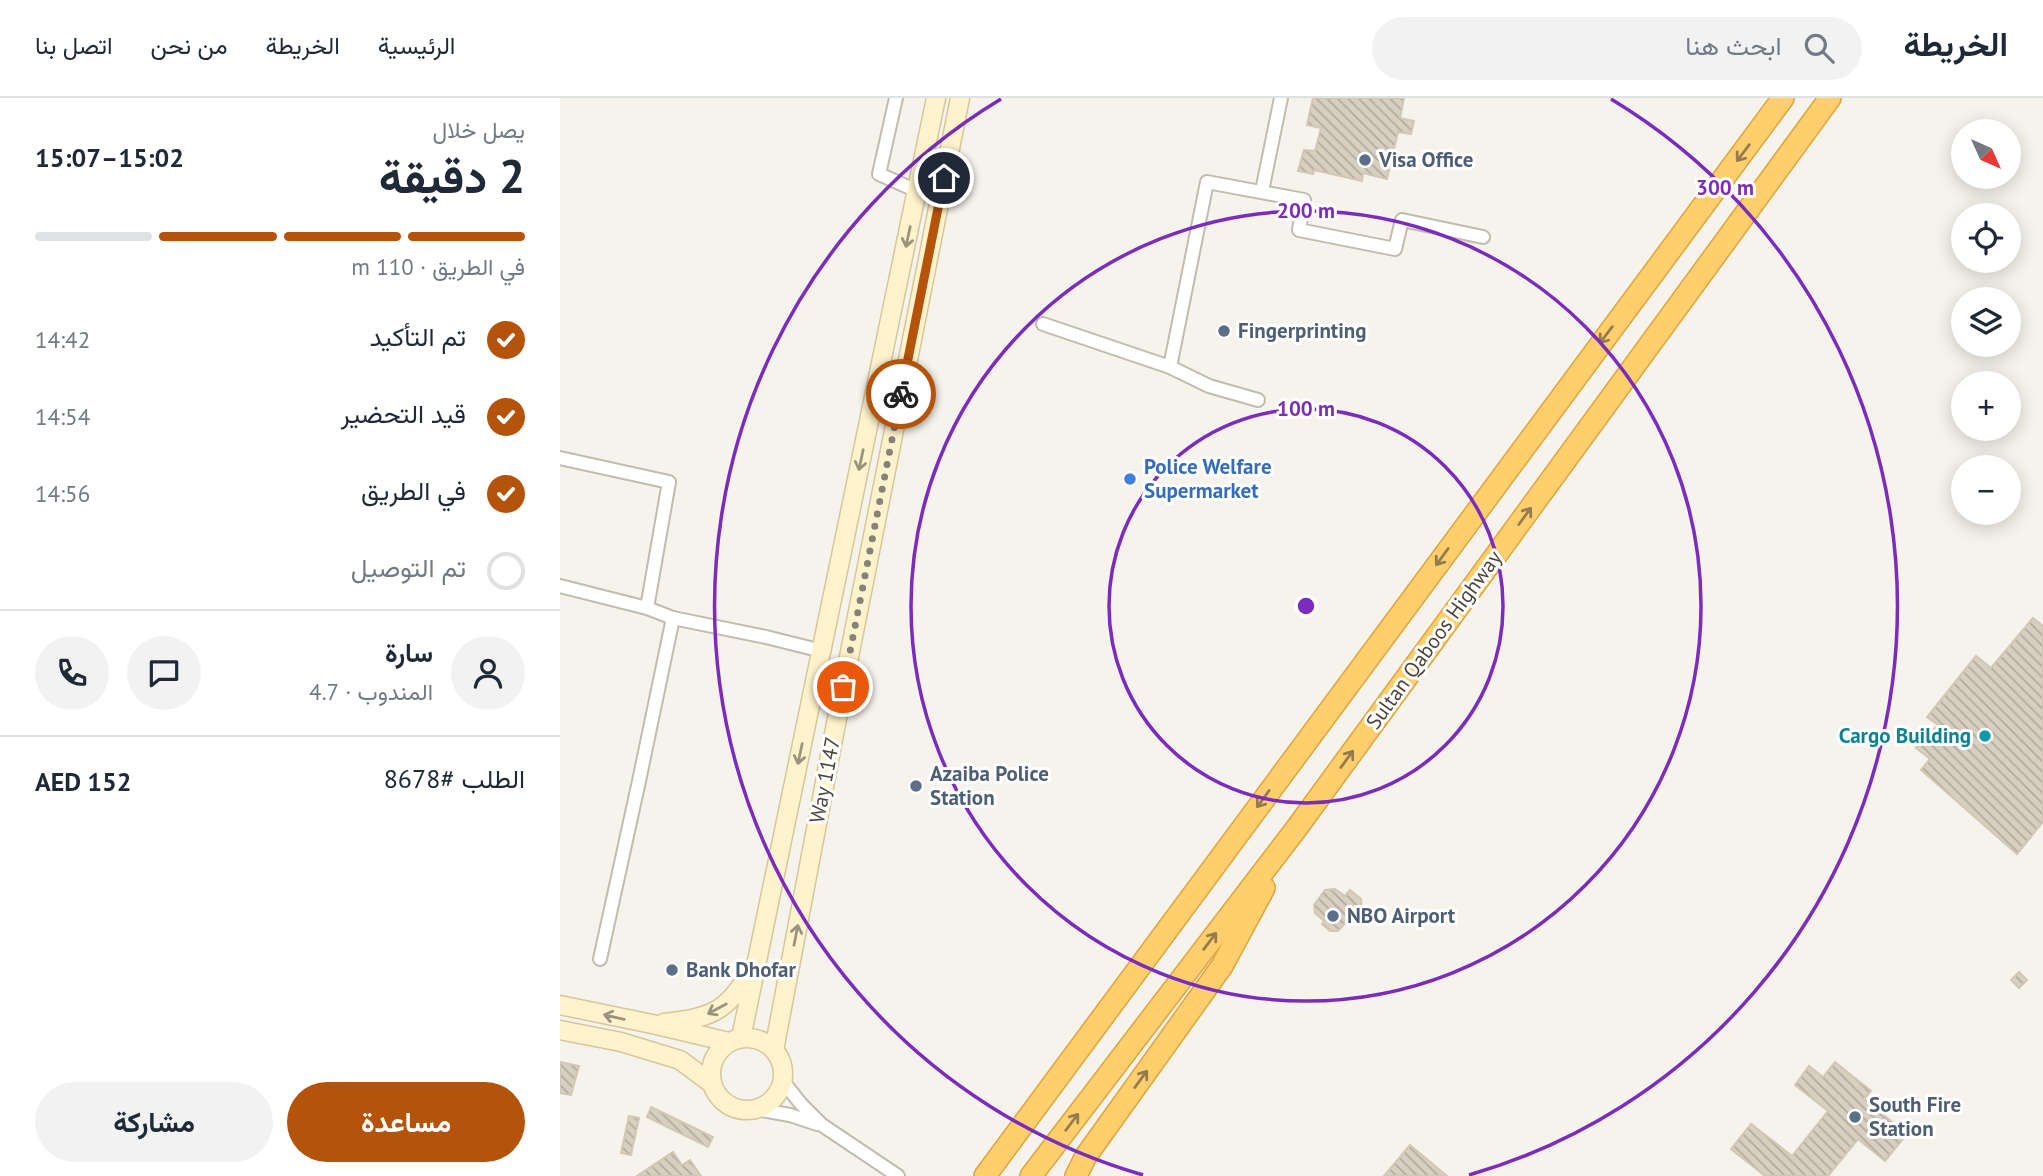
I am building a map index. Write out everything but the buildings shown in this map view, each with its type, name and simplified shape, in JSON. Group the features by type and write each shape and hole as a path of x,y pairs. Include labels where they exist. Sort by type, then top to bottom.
{"highway":[{"name":"Sultan Qaboos Highway","path":"985,1176 1783,98"},
{"name":"Sultan Qaboos Highway","path":"1031,1176 1296,829 1830,98"},
{"path":"1076,1176 1086,1156 1222,966 1296,829"},
{"path":"972,1176 1056,1081"}],"street":[{"path":"896,98 879,174 917,191"},
{"name":"Way 1147","path":"735,1040 758,958 936,98"},
{"name":"Way 1147","path":"774,1050 845,673 960,98"},
{"path":"1262,191 1281,98"},
{"path":"1170,367 1207,182 1304,201 1299,230 1395,249 1402,220 1483,237"},
{"path":"1043,324 1170,367 1209,386 1258,400"},
{"path":"560,457 668,482 647,608"},
{"path":"560,586 647,608 673,618 822,650"},
{"path":"600,959 673,618"},
{"path":"652,1024 695,1019 720,1008 740,989 758,958"},
{"path":"560,1005 735,1040 753,1038 764,1042 780,1059 782,1080 774,1098 757,1109"},
{"path":"560,1030 621,1042 680,1060 711,1083"},
{"path":"735,1040 720,1050 710,1071 711,1083 723,1102 734,1108 790,1115 822,1125"},
{"path":"782,1080 822,1125 898,1176"}],"way so far":[{"path":"843,687 901,394"}],"place":[{"name":"Visa Office","path":"1365,160"},
{"name":"Fingerprinting","path":"1224,331"},
{"name":"Police Welfare Supermarket","path":"1130,479"},
{"name":"Cargo Building","path":"1985,736"},
{"name":"Azaiba Police Station","path":"916,786"},
{"name":"NBO Airport","path":"1333,916"},
{"name":"Bank Dhofar","path":"672,970"},
{"name":"South Fire Station","path":"1855,1117"}],"route":[{"path":"901,394 944,178"}]}
